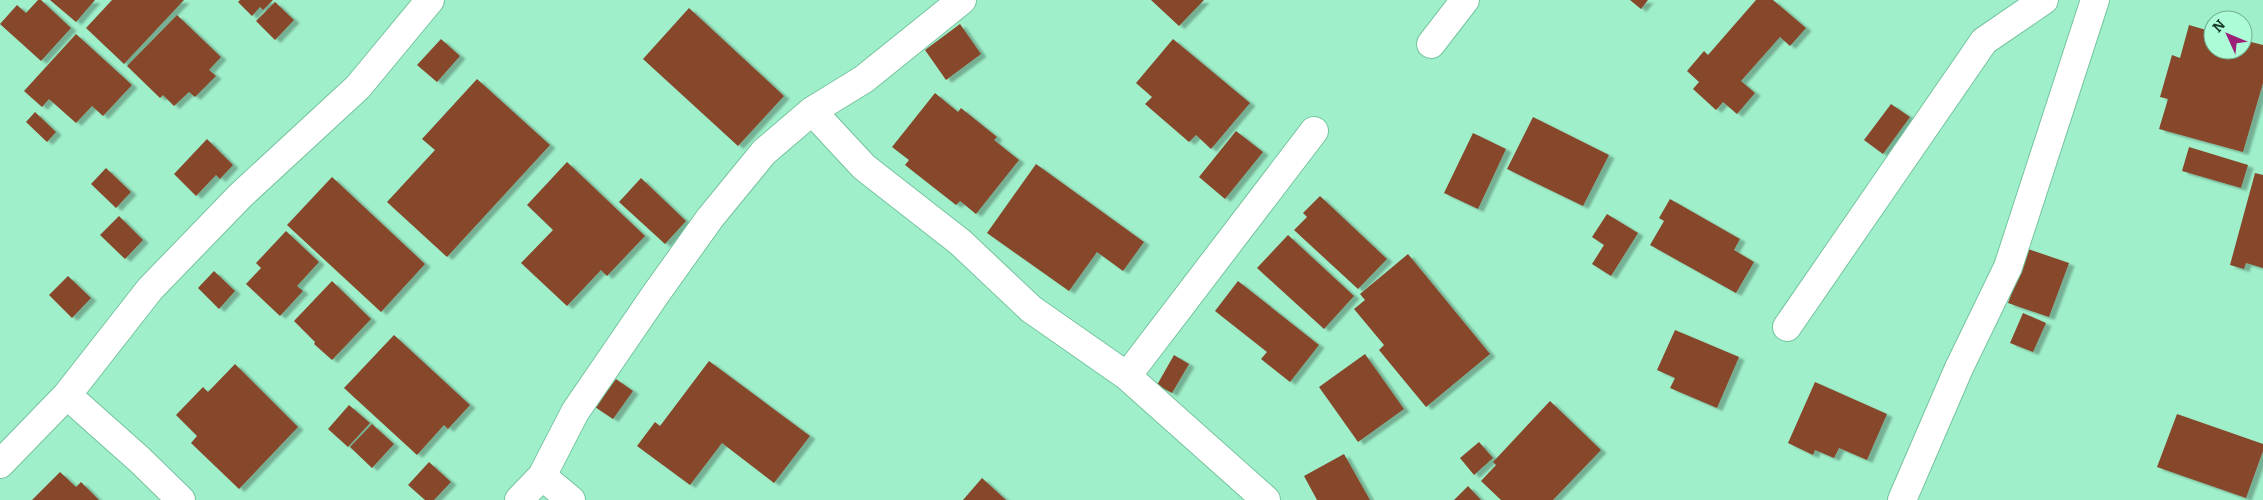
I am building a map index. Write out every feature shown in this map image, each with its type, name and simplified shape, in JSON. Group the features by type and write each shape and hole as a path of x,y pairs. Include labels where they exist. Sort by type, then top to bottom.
{"street":[{"path":"0,464 67,395 150,289 242,195 358,87 430,0"},
{"path":"519,500 542,476 575,412 654,295 710,218 764,152 812,111 864,79 962,0"},
{"path":"1431,44 1465,0"},
{"path":"1786,327 1984,41 2044,0"},
{"path":"1902,500 1959,368 2008,267 2094,0"},
{"path":"812,111 864,167 960,242 1031,309 1127,376 1266,500"},
{"path":"1127,376 1314,130"},
{"path":"67,395 140,460 181,500"},
{"path":"542,476 571,500"}],"building":[{"path":"38,0 41,0 71,28 41,61 0,24 17,5 26,13"},
{"path":"50,0 95,0 76,22"},
{"path":"112,0 184,0 124,64 86,28"},
{"path":"240,0 273,0 263,10 260,7 252,16 238,2"},
{"path":"1151,0 1204,0 1179,26"},
{"path":"1630,0 1648,0 1641,9"},
{"path":"1756,0 1773,0 1806,28 1790,46 1780,37 1741,81 1755,93 1737,114 1723,102 1716,110 1693,89 1699,82 1687,71 1704,51 1708,55"},
{"path":"275,2 294,20 275,40 256,21"},
{"path":"689,8 784,96 738,146 643,59"},
{"path":"177,15 221,57 209,70 216,76 195,97 189,92 174,106 163,95 160,98 127,66"},
{"path":"960,24 981,54 946,80 925,50"},
{"path":"2189,25 2203,29 2203,60 2253,60 2253,42 2263,45 2263,83 2243,152 2159,129 2168,99 2160,97 2172,55 2180,58"},
{"path":"76,34 132,85 103,116 92,106 76,123 49,99 42,107 24,91"},
{"path":"441,39 460,56 437,82 417,65"},
{"path":"1173,39 1250,103 1211,149 1196,135 1189,142 1145,104 1152,97 1136,83"},
{"path":"477,79 550,145 447,257 387,202 435,150 422,139"},
{"path":"935,93 958,112 961,108 997,137 994,140 1019,160 976,214 960,201 956,205 905,165 909,160 892,147"},
{"path":"1891,104 1910,117 1883,154 1864,140"},
{"path":"35,112 56,132 47,142 26,122"},
{"path":"1533,117 1609,155 1583,206 1507,169"},
{"path":"1236,131 1263,152 1225,199 1199,177"},
{"path":"1473,133 1506,149 1478,209 1444,193"},
{"path":"207,139 233,165 220,179 216,175 196,196 174,174"},
{"path":"2189,147 2248,165 2241,188 2182,171"},
{"path":"567,162 645,236 607,276 601,270 567,306 521,263 553,230 527,205"},
{"path":"1036,164 1144,242 1123,271 1097,252 1069,291 987,233"},
{"path":"106,168 131,192 116,208 91,184"},
{"path":"2255,173 2263,175 2263,268 2246,263 2244,269 2230,265"},
{"path":"332,177 425,264 381,312 287,225"},
{"path":"641,178 686,221 665,244 619,202"},
{"path":"1320,196 1387,259 1358,289 1294,230 1307,217 1303,213"},
{"path":"1670,199 1740,239 1734,250 1754,262 1736,293 1650,245 1664,221 1659,218"},
{"path":"1607,214 1638,233 1611,276 1592,264 1604,245 1592,237"},
{"path":"119,216 143,240 125,259 100,235"},
{"path":"286,231 319,262 297,286 303,291 280,316 246,284 261,268 256,263"},
{"path":"1288,235 1354,296 1324,329 1257,268"},
{"path":"2028,249 2069,263 2049,317 2008,303"},
{"path":"1408,254 1490,354 1426,407 1379,350 1384,345 1354,309 1365,300 1360,294"},
{"path":"214,271 235,291 219,309 198,288"},
{"path":"68,276 91,298 72,318 49,295"},
{"path":"332,281 371,319 332,360 314,344 315,342 294,321"},
{"path":"1238,281 1319,345 1290,382 1261,359 1267,352 1215,311"},
{"path":"2023,313 2046,323 2033,352 2010,343"},
{"path":"1675,330 1739,357 1717,408 1670,388 1675,378 1657,370"},
{"path":"394,335 470,405 448,429 444,425 417,455 344,388"},
{"path":"1365,354 1404,409 1358,442 1319,387"},
{"path":"1174,355 1189,364 1172,393 1157,385"},
{"path":"709,361 810,436 774,483 722,443 690,485 637,446 655,422 660,426"},
{"path":"235,364 298,427 239,489 191,443 197,436 176,415 203,387 208,392"},
{"path":"616,379 633,391 613,419 595,407"},
{"path":"1815,382 1887,414 1867,460 1839,448 1834,458 1815,450 1813,455 1788,443"},
{"path":"1550,401 1601,450 1553,500 1501,500 1481,481 1496,465 1493,462"},
{"path":"349,405 370,423 348,447 328,429"},
{"path":"2177,414 2263,444 2263,451 2246,498 2157,467"},
{"path":"372,424 394,444 372,468 350,447"},
{"path":"1479,442 1493,458 1474,475 1460,458"},
{"path":"1344,454 1370,500 1317,500 1304,476"},
{"path":"429,462 451,482 434,500 425,500 408,485"},
{"path":"60,472 76,487 81,482 99,500 32,500"},
{"path":"982,478 1006,500 963,500"},
{"path":"1468,486 1481,500 1454,500"}]}
